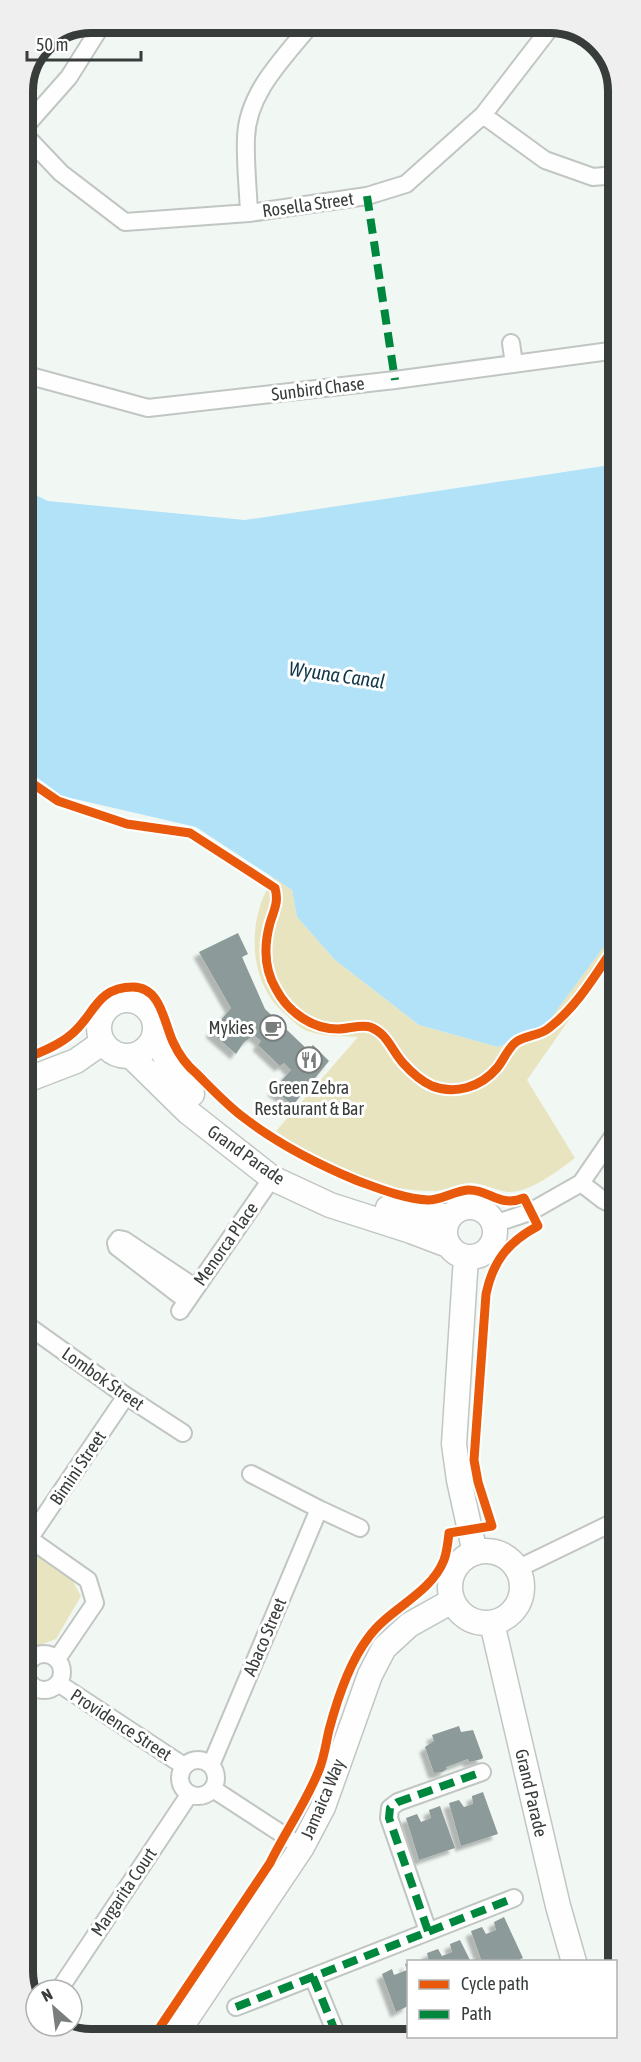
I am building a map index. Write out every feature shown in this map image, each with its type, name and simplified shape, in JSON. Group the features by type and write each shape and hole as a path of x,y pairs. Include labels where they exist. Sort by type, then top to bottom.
{"street":[{"path":"33,119 69,77 96,33"},
{"path":"249,213 246,136 251,110 260,89 304,33"},
{"name":"Rosella Street","path":"33,142 61,173 125,222 249,213 367,196 406,184 483,115 546,33"},
{"path":"483,115 545,160 593,177 608,176"},
{"path":"511,343 514,364"},
{"name":"Sunbird Chase","path":"33,377 148,408 608,351"},
{"path":"128,1000 137,1002 151,1014 155,1023 155,1032 147,1048 131,1056 115,1053 103,1042 100,1033 103,1014 118,1002 128,1000"},
{"name":"Grand Parade","path":"155,1032 170,1068 200,1104 235,1133 282,1166 337,1191 414,1216 450,1216"},
{"path":"33,1078 76,1061 103,1042"},
{"name":"Grand Parade","path":"131,1056 188,1112 272,1178 330,1205 411,1231 457,1251"},
{"path":"494,1224 530,1212 581,1183 608,1144"},
{"name":"Menorca Place","path":"187,1300 272,1178"},
{"path":"581,1183 608,1203"},
{"path":"457,1251 475,1256 489,1248 494,1241 494,1224 487,1213 474,1207 461,1208 450,1216 444,1231 457,1251 454,1444 459,1480 475,1553"},
{"name":"Lombok Street","path":"33,1329 126,1396 183,1433"},
{"name":"Bimini Street","path":"33,1528 126,1396"},
{"path":"250,1474 360,1528"},
{"name":"Abaco Street","path":"211,1765 319,1509"},
{"path":"518,1569 608,1525"},
{"path":"33,1541 88,1580 95,1603 57,1659"},
{"path":"488,1551 510,1560 518,1569 522,1583 521,1596 515,1609 505,1618 492,1623 480,1623 468,1619 452,1600 451,1577 456,1567 465,1558 475,1553 488,1551"},
{"name":"Jamaica Way","path":"180,2029 302,1847 323,1807 377,1660 395,1637 409,1625 452,1600"},
{"name":"Grand Parade","path":"492,1623 572,1960"},
{"path":"33,1656 44,1654 57,1659 62,1671 58,1683 47,1690 33,1693"},
{"name":"Providence Street","path":"58,1683 184,1766"},
{"path":"197,1760 211,1765 217,1778 213,1789 203,1796 189,1795 180,1784 179,1778 184,1766 197,1760"},
{"path":"428,1931 389,1818 390,1808 398,1802 483,1772"},
{"path":"213,1789 302,1847"},
{"name":"Margarita Court","path":"67,1978 189,1795"},
{"path":"236,2007 514,1898"},
{"path":"313,1977 334,2029"}],"shaded area":[{"path":"272,877 292,890 297,917 335,960 419,1025 498,1047 545,1025 608,941 608,964 527,1080 575,1158 542,1181 515,1192 471,1183 436,1191 414,1190 393,1187 351,1174 312,1155 276,1131 358,1037 326,1035 304,1030 275,1003 266,991 256,963 255,948 257,917"},
{"path":"33,1551 71,1578 81,1596 56,1639 35,1647 33,1646"}],"water":[{"name":"Wyuna Canal","path":"608,465 608,941 545,1026 498,1047 419,1025 335,960 297,917 292,890 196,827 62,796 33,774 33,494 48,501 245,520"}],"building":[{"path":"238,933 248,954 242,957 265,1009 308,1050 313,1045 329,1061 293,1105 273,1090 291,1070 284,1063 280,1066 258,1045 261,1041 254,1035 244,1042 236,1054 211,1032 231,1008 199,952"},
{"path":"459,1726 461,1732 473,1730 482,1759 469,1762 468,1759 446,1767 447,1769 442,1772 434,1773 425,1747 434,1741 432,1735"},
{"path":"483,1792 498,1834 461,1846 449,1803 459,1800 464,1807 473,1804 472,1796"},
{"path":"440,1806 455,1848 419,1860 406,1818 417,1814 421,1822 431,1818 429,1810"},
{"path":"504,1917 523,1958 481,1960 471,1931 482,1927 486,1934 496,1930 494,1922"},
{"path":"460,1940 470,1960 429,1960 427,1953 438,1949 442,1956 452,1952 450,1944"},
{"path":"392,1969 394,1975 407,1970 407,2006 396,2012 382,1974"}],"marked path":[{"path":"367,196 395,380"},
{"path":"428,1931 389,1818 390,1808 398,1802 482,1772"},
{"path":"236,2007 514,1898"},
{"path":"313,1977 334,2029"}],"cycle path":[{"path":"33,784 58,801 127,824 190,833 275,888 276,902 268,931 266,957 272,981 287,1005 302,1018 319,1026 338,1029 367,1026 376,1030 381,1033 413,1073 428,1084 441,1089 467,1088 491,1075 516,1042 541,1033 569,1010 608,956"},
{"path":"33,1055 52,1047 77,1030 102,998 110,992 120,988 142,989 156,999 175,1047 189,1067 237,1112 284,1145 358,1181 410,1198 433,1200 468,1190 476,1190 507,1201 524,1198 538,1226 518,1239 503,1254 493,1272 486,1294 474,1460 478,1482 492,1526 449,1533 445,1557 438,1572 429,1583 377,1627 361,1648 344,1682 332,1718 321,1765 302,1806 270,1863 159,2029"}],"place":[{"name":"Mykies","path":"273,1028"},
{"name":"Green Zebra Restaurant & Bar","path":"309,1060"}]}
